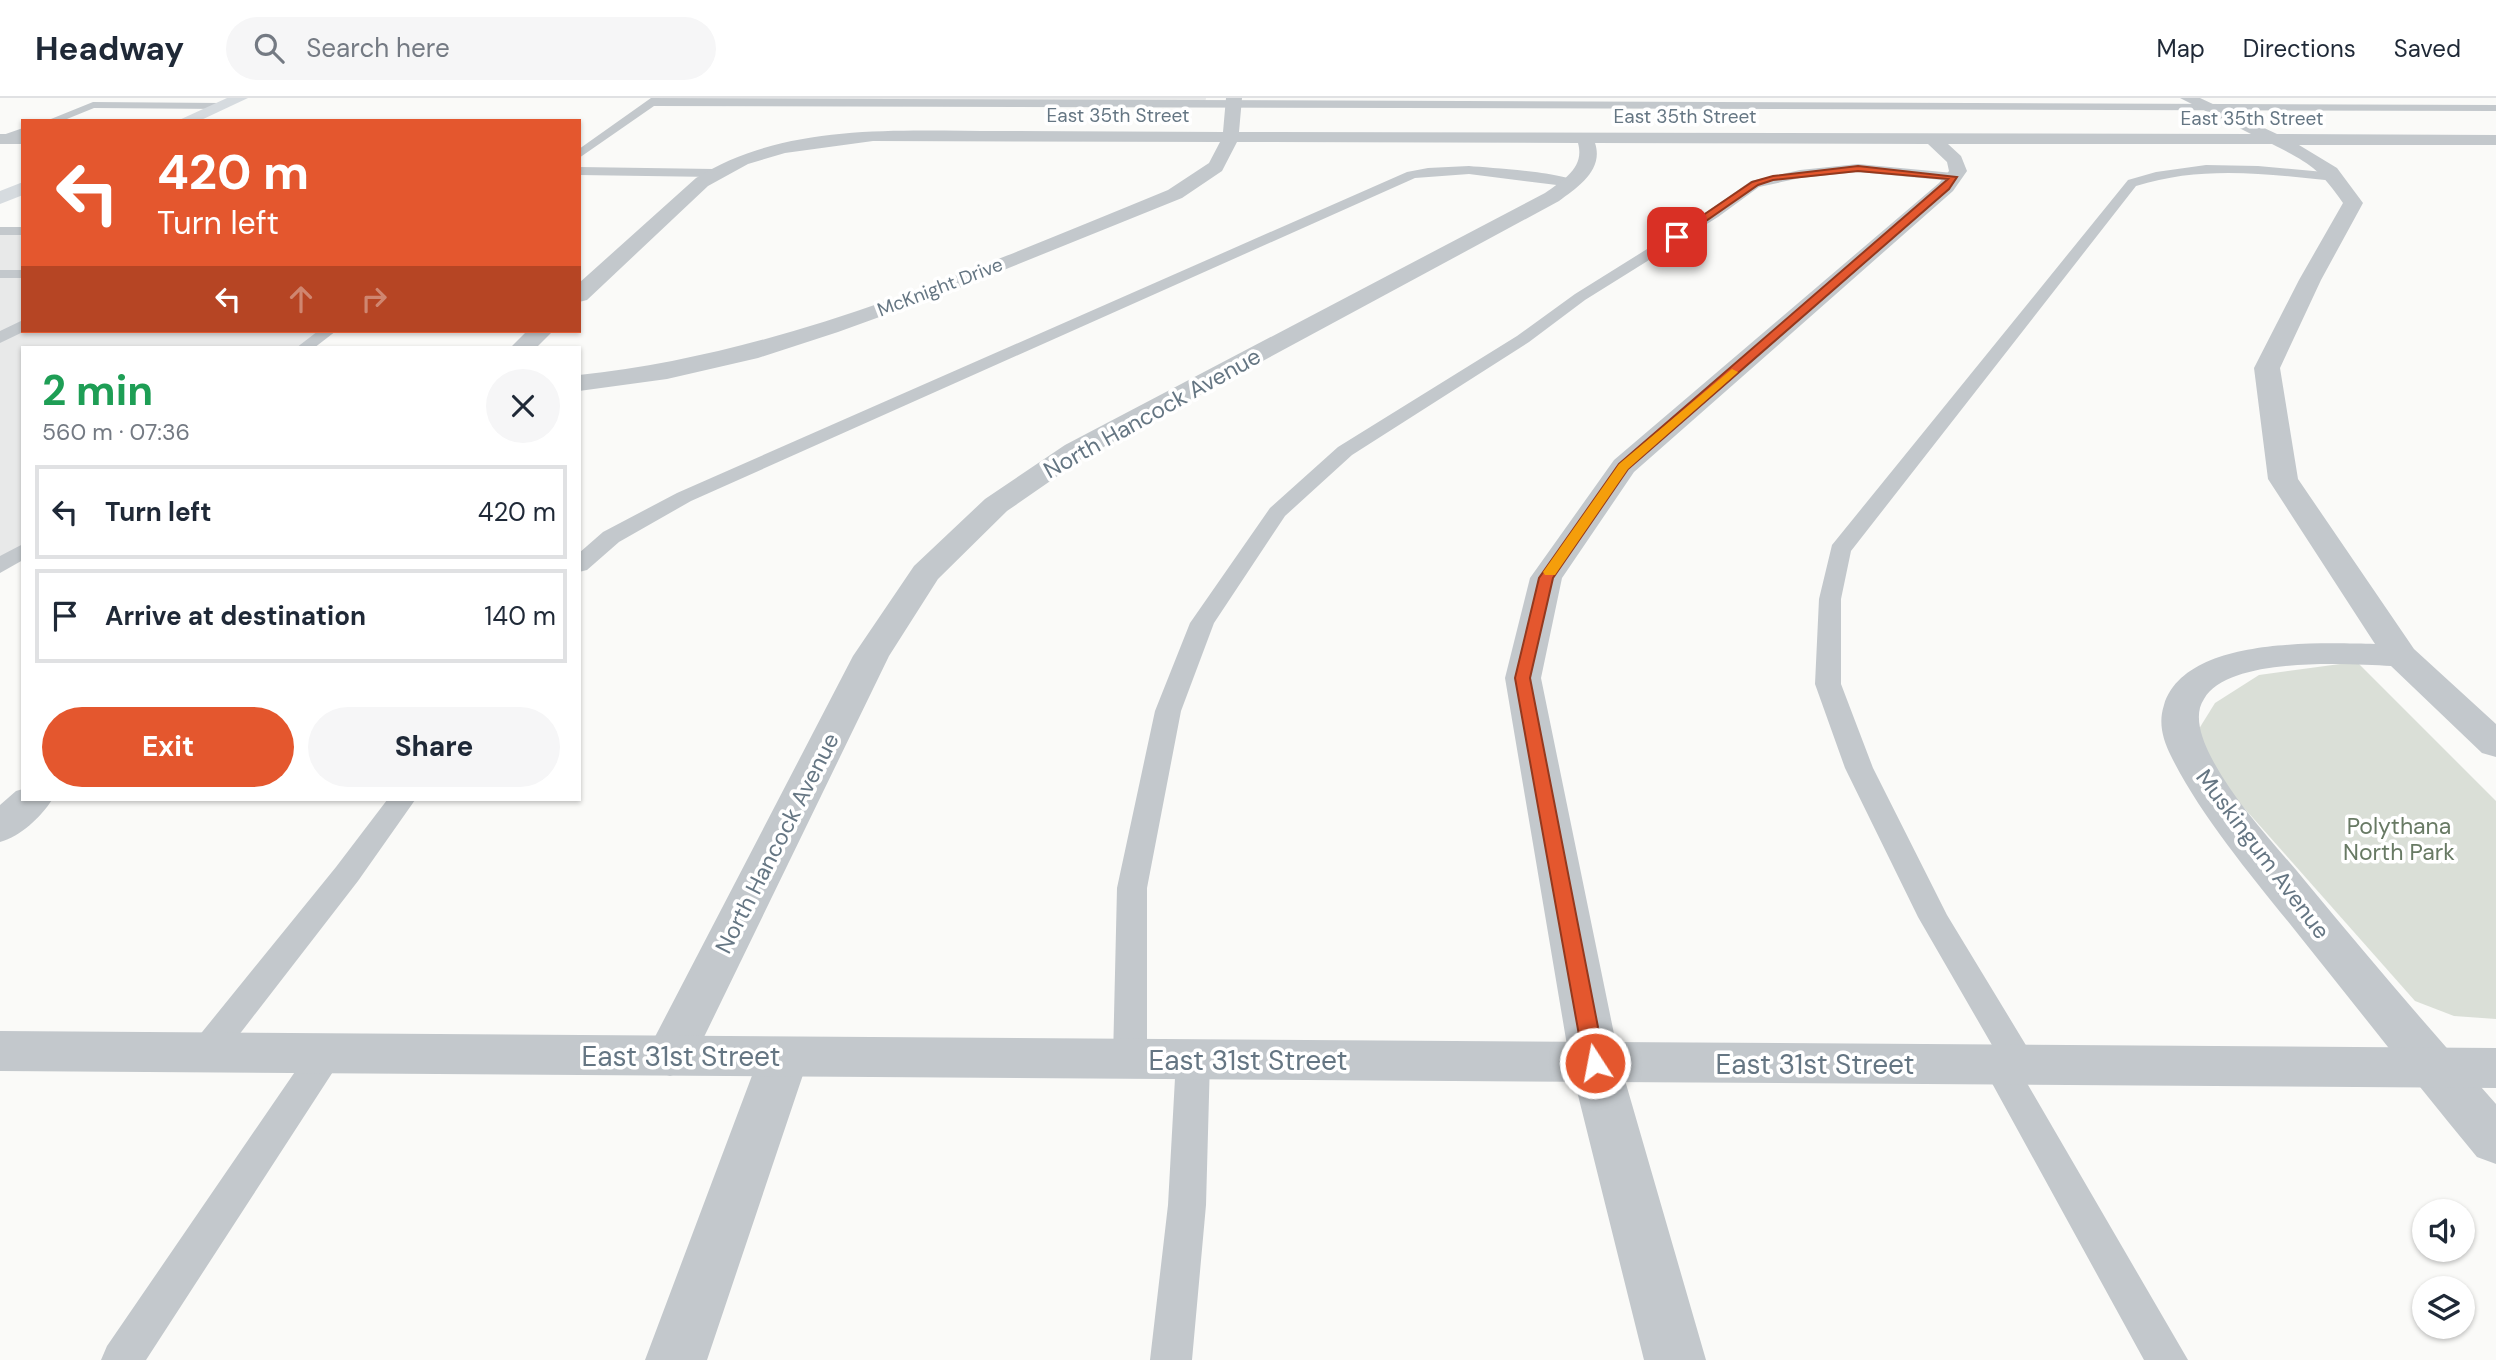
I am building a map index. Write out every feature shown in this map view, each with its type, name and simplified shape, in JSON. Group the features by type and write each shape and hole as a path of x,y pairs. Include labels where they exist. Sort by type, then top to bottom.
{"main road":[{"path":"190,119 240,98"}],"street":[{"name":"McKnight Drive","path":"581,383 652,374 731,359 834,327 1191,187 1220,163 1233,136 1233,101"},
{"path":"2199,103 2309,156 2335,177 2353,204 2310,280 2267,368 2283,479 2401,656 2496,746"},
{"name":"East 35th Street","path":"581,293 714,173 733,163 767,152 873,136 2496,140"},
{"path":"1573,183 1588,163 1589,146 1584,137"},
{"path":"1675,1360 1595,1063 1523,678 1546,578 1624,466 1936,196 1958,171 1955,160 1932,138"},
{"path":"1,139 21,139"},
{"name":"North Hancock Avenue","path":"670,1056 871,656 926,573 996,505 1075,451 1552,197 1573,183"},
{"path":"524,346 539,333"},
{"name":"Muskingum Avenue","path":"2401,656 2339,654 2263,658 2224,667 2204,677 2190,690 2181,706 2180,726 2186,747 2196,765 2245,837 2433,1068 2496,1141"},
{"path":"0,828 29,801"},
{"name":"East 31st Street","path":"0,1051 2496,1068"},
{"path":"676,1360 784,1057"}],"lane":[{"path":"581,154 655,101 2199,103 2496,108"},
{"path":"56,119 93,105 222,106"},
{"path":"1,139 21,132"},
{"path":"1130,1059 1132,888 1168,710 1202,623 1278,512 1345,451 1523,339 1580,297 1692,228 1755,184 1800,174 1858,168 1953,177"},
{"path":"2167,1360 1933,917 1859,768 1828,684 1830,599 1840,550 2132,183 2156,174 2203,170 2245,170 2335,177"},
{"path":"581,171 714,173"},
{"path":"581,563 611,537 684,497 1410,175 1466,172 1573,183"},
{"path":"0,231 21,231"},
{"path":"0,274 21,274"},
{"path":"0,338 21,327"},
{"path":"307,346 325,333"},
{"path":"0,566 21,551"},
{"path":"206,1052 347,874 400,801"},
{"path":"122,1360 326,1054"},
{"path":"1171,1360 1187,1205 1193,1060"}],"shaded area":[{"path":"663,98 1206,98 1205,104 658,101"},
{"path":"0,232 21,232 21,333 320,333 302,346 21,346 21,545 0,561"}],"green space":[{"name":"Polythana North Park","path":"2359,664 2496,801 2496,1019 2454,1016 2415,1001 2222,783 2197,732 2215,703 2259,675"}],"slow traffic":[{"path":"1550,572 1624,466 1732,372"}],"route":[{"path":"1595,1063 1523,678 1546,578 1624,466 1946,187 1953,177 1858,168 1773,178 1755,184 1677,237"}]}
